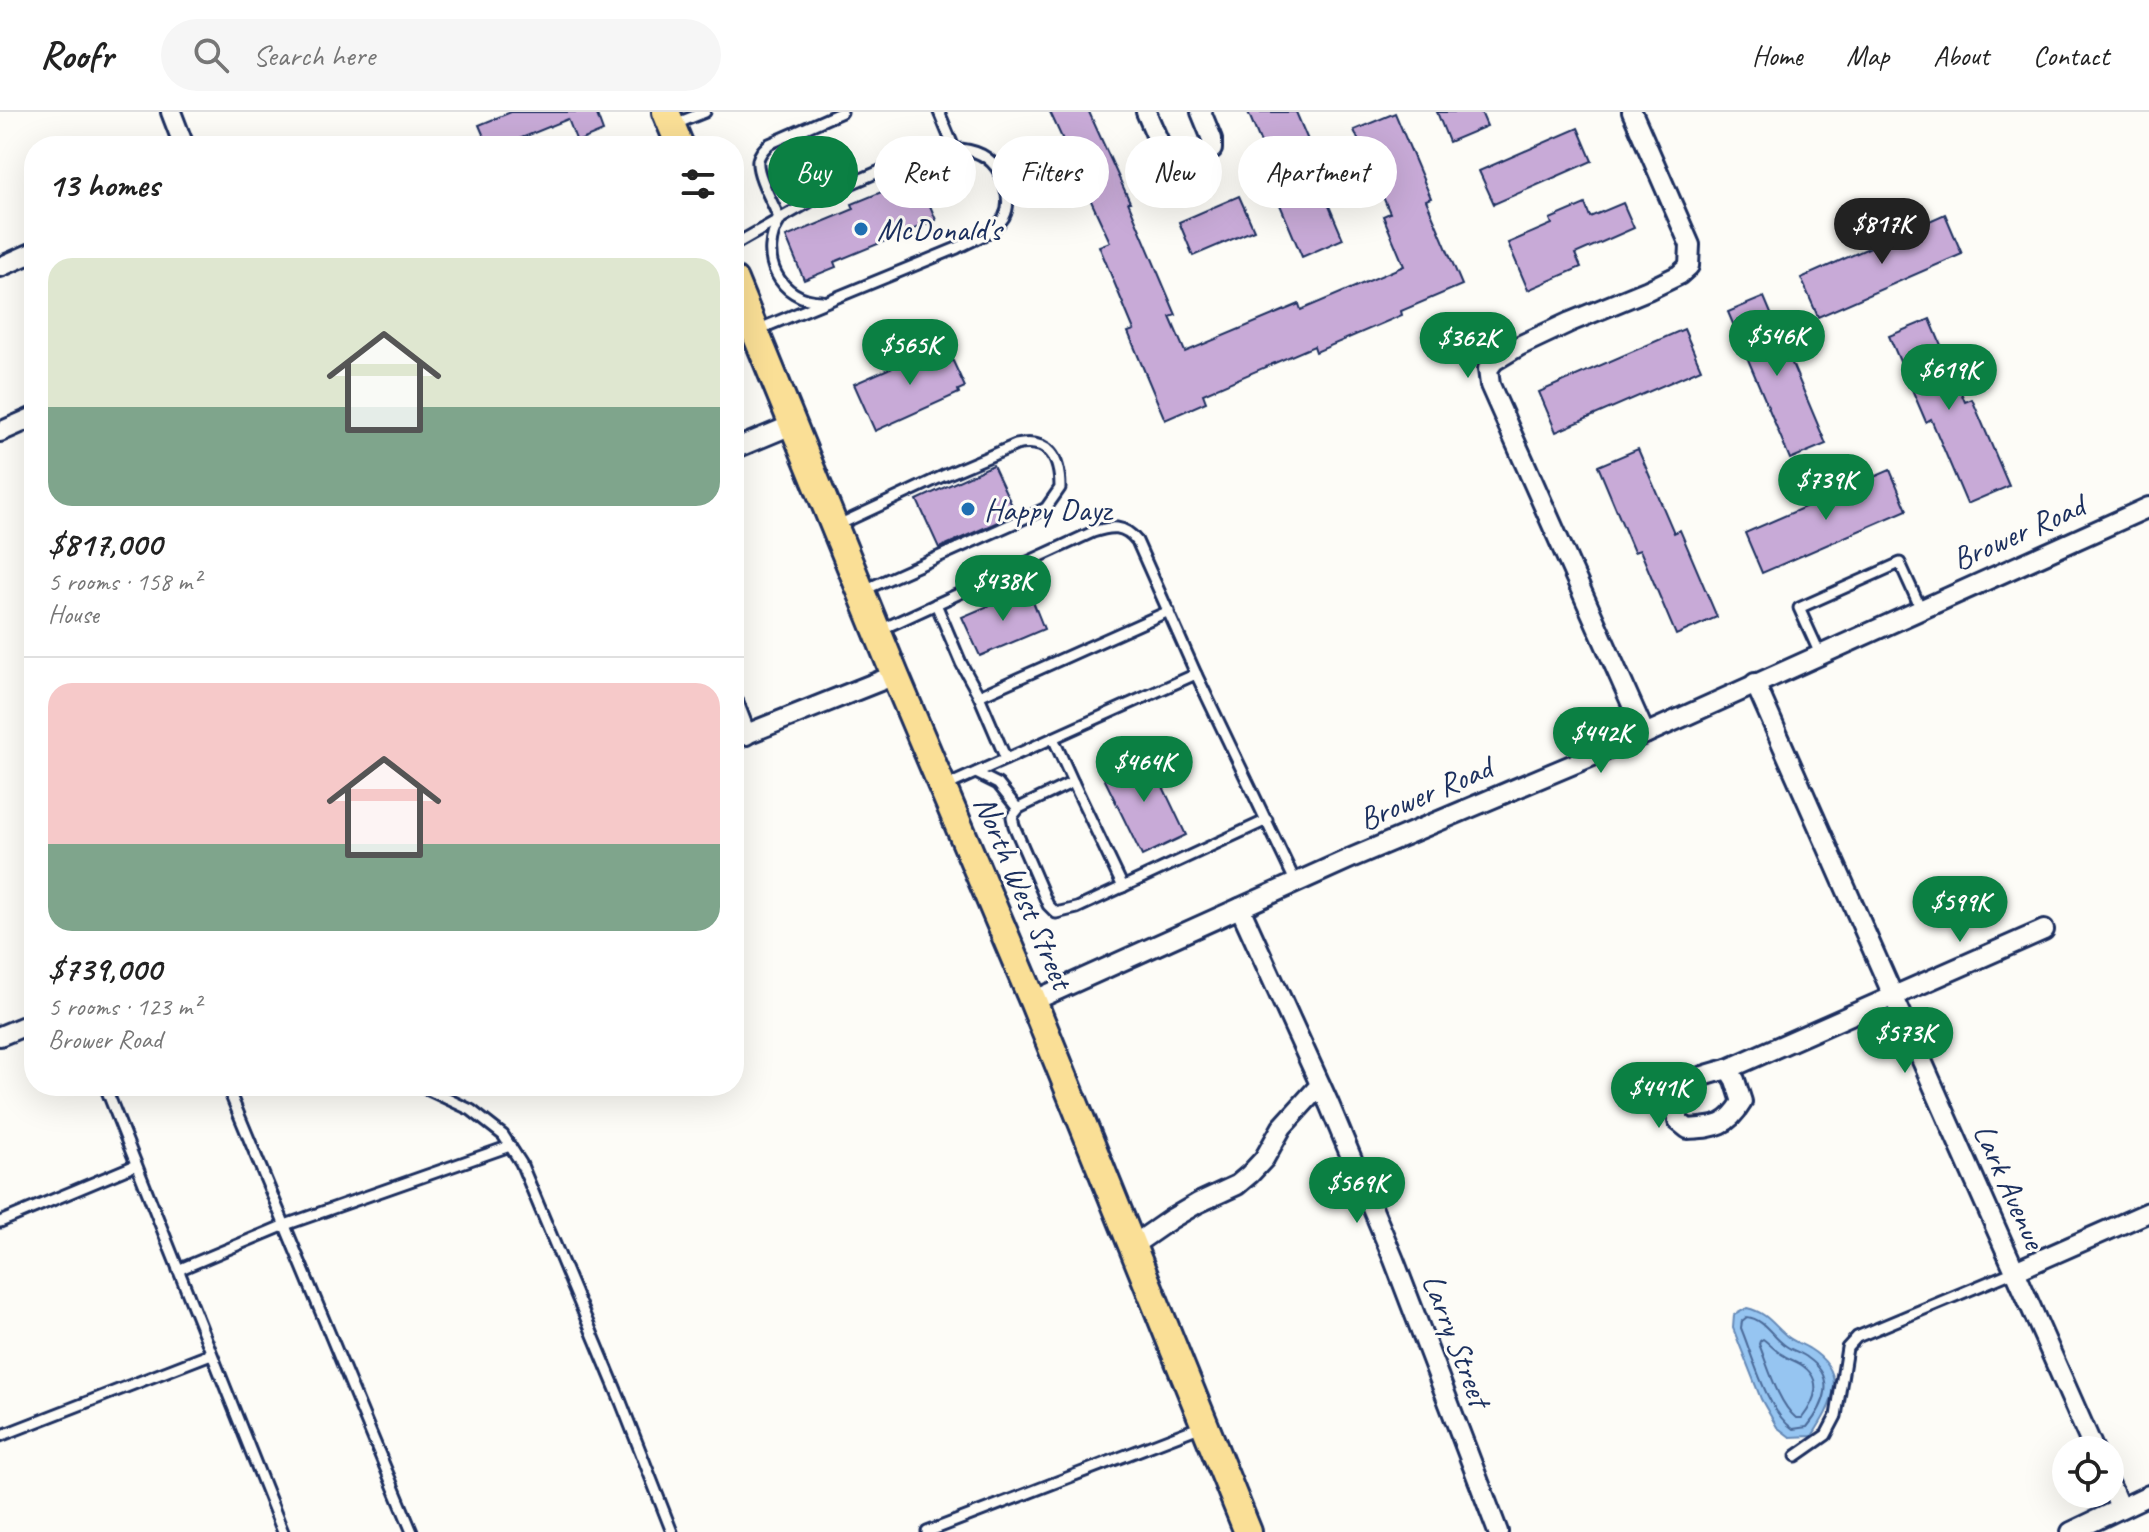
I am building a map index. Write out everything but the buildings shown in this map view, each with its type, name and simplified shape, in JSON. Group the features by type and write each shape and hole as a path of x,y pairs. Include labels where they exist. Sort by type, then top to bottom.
{"main road":[{"name":"North West Street","path":"744,306 1033,1001 1248,1532"}],"street":[{"path":"171,112 180,136"},
{"path":"1146,112 1166,158 1172,164 1185,165 1212,149 1212,139 1201,112"},
{"path":"1632,112 1690,245 1689,266 1679,275 1648,290 1519,346 1494,361 1488,369 1490,385 1645,734"},
{"path":"0,267 24,256"},
{"path":"0,432 24,421"},
{"path":"744,445 792,425"},
{"name":"Brower Road","path":"1033,1001 1472,805 1645,734 2149,507"},
{"path":"744,735 895,675"},
{"name":"Lark Avenue","path":"1755,683 2088,1436"},
{"name":"Larry Street","path":"1240,908 1394,1260 1498,1532"},
{"path":"1728,1069 2044,930"},
{"path":"0,1036 24,1026"},
{"path":"1132,1246 1171,1219 1237,1185 1250,1174 1264,1159 1282,1127 1320,1085"},
{"path":"2015,1271 2149,1212"},
{"path":"2124,1506 2149,1495"},
{"path":"2071,1532 2120,1508"}],"lane":[{"path":"673,128 705,112"},
{"path":"780,220 758,168 762,151 769,144 842,112"},
{"path":"939,112 949,136"},
{"path":"754,332 957,248 988,232 1006,215 1007,189 996,167 976,152"},
{"path":"744,240 813,200 874,174"},
{"path":"780,220 771,242 772,261 779,279 797,297 812,301 832,299"},
{"path":"834,527 1016,445 1028,442 1039,445 1054,456 1060,488 1046,508 861,591"},
{"path":"877,631 1093,532 1124,528 1131,534 1147,562 1196,674 1296,883"},
{"path":"1820,654 1799,608 1900,563 1921,609"},
{"path":"936,604 1006,759"},
{"path":"979,696 1169,611"},
{"path":"943,787 1196,674"},
{"path":"1053,738 1123,887"},
{"path":"976,773 998,784 1018,809"},
{"path":"1073,782 1018,809 1012,817 1048,905 1056,913 1067,912 1267,820"},
{"path":"109,1096 283,1532"},
{"path":"231,1096 412,1532"},
{"path":"441,1096 471,1110 503,1135 521,1163 672,1532"},
{"path":"178,1270 285,1225 510,1146"},
{"path":"0,1222 136,1165"},
{"path":"1796,1456 1826,1435 1836,1416 1847,1348 1857,1337 2015,1271"},
{"path":"0,1436 211,1354"},
{"path":"927,1532 1205,1424"}],"water":[{"path":"1747,1308 1765,1316 1788,1337 1822,1359 1830,1369 1834,1390 1826,1413 1812,1436 1790,1437 1777,1427 1761,1399 1733,1328 1734,1315"}],"place":[{"name":"McDonald's","path":"861,229"},
{"name":"Happy Dayz","path":"968,509"}]}
